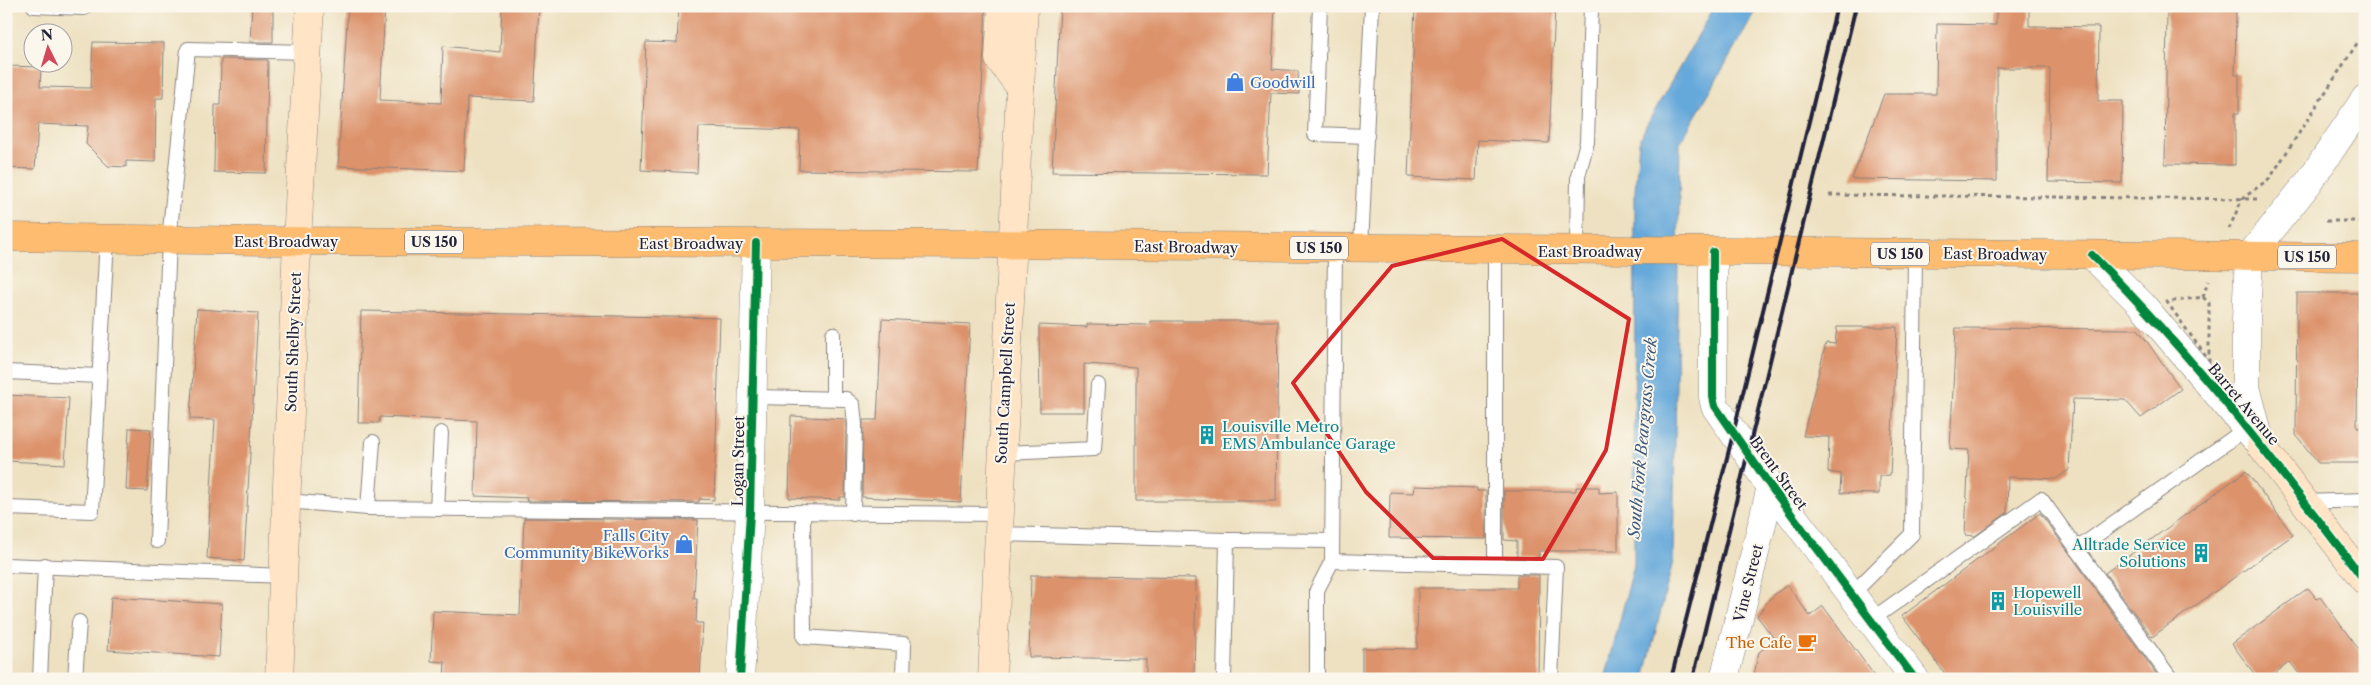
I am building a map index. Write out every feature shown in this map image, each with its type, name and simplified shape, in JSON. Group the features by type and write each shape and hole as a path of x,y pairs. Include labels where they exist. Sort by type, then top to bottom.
{"main road":[{"name":"South Shelby Street","path":"278,679 284,576 297,241 310,6"},
{"path":"1002,6 1000,59 1020,87"},
{"name":"South Campbell Street","path":"992,679 1024,6"},
{"name":"East Broadway","path":"6,237 169,240 1012,245 2365,258"},
{"name":"Barret Avenue","path":"2254,437 2365,581"}],"street":[{"path":"2249,257 2294,200 2365,99"},
{"name":"Logan Street","path":"740,679 750,513 756,244"},
{"name":"Brent Street","path":"1712,252 1712,397 1725,422 1771,487 1872,620 1912,678"},
{"name":"Barret Avenue","path":"2092,255 2144,306 2254,437"},
{"name":"Barret Avenue","path":"2249,257 2246,319 2246,387 2254,437"},
{"name":"Vine Street","path":"1724,679 1771,487"}],"lane":[{"path":"34,6 84,8"},
{"path":"1320,6 1315,134 1367,136"},
{"path":"1317,679 1317,590 1332,561 1348,248 1367,136 1372,6"},
{"path":"1577,251 1578,176 1587,142 1591,6"},
{"path":"157,541 169,240 188,49 307,52"},
{"path":"6,508 92,511 107,239"},
{"path":"1495,250 1495,565"},
{"path":"1852,594 1912,534 1915,254"},
{"path":"833,334 833,398"},
{"path":"6,372 99,376"},
{"path":"1002,453 1094,449 1098,385"},
{"path":"753,397 846,398 853,405 855,424 852,514"},
{"path":"438,509 441,433"},
{"path":"2077,549 2254,437"},
{"path":"368,508 373,442"},
{"path":"1872,620 2041,499 2171,679"},
{"path":"2304,502 2365,500"},
{"path":"287,501 368,508 852,514 1227,540 1332,541"},
{"path":"803,513 804,637 904,644 902,679"},
{"path":"1224,679 1227,540"},
{"path":"1332,561 1556,567 1552,679"},
{"path":"6,565 45,565 284,576"},
{"path":"40,679 45,565"},
{"path":"75,679 79,622"}],"path":[{"path":"2203,297 2217,256 2242,199 2270,178 2365,31"},
{"path":"1829,195 2294,200"},
{"path":"2326,220 2365,221"}],"highlighted area":[{"path":"1502,239 1629,319 1606,450 1543,559 1433,558 1366,492 1293,383 1392,266"}],"water":[{"name":"South Fork Beargrass Creek","path":"1715,6 1759,6 1680,143 1673,561 1644,679 1605,679 1634,565 1635,191 1639,142 1647,124"}],"building":[{"path":"252,6 273,6 273,42 250,42"},
{"path":"348,6 385,6 380,100 441,103 443,46 500,52 502,6 539,6 534,101 467,98 464,171 338,166"},
{"path":"679,6 986,6 978,172 799,170 800,130 699,127 697,173 641,170 646,42 677,43"},
{"path":"1060,6 1275,6 1272,69 1298,71 1299,94 1271,93 1267,174 1052,172"},
{"path":"1415,6 1555,6 1549,143 1478,140 1476,180 1408,177"},
{"path":"1996,9 2029,9 2029,26 2099,27 2098,101 2123,101 2122,183 2048,182 2050,68 1997,68 1997,181 1852,179 1884,94 1936,94 1937,24 1996,25"},
{"path":"2167,10 2236,11 2235,74 2239,74 2239,113 2235,113 2235,165 2165,164"},
{"path":"93,42 164,43 163,98 156,98 155,162 126,161 126,167 108,166 86,144 88,126 38,124 35,169 6,168 6,66 22,66 22,72 41,72 40,87 91,88"},
{"path":"221,59 268,60 266,173 214,172 215,105 220,105"},
{"path":"2297,293 2358,293 2357,427 2365,427 2365,463 2318,463 2296,435"},
{"path":"197,309 258,313 244,561 207,558 215,420 190,419"},
{"path":"361,311 720,318 714,500 699,499 699,502 526,501 527,498 475,496 477,421 380,417 379,423 358,423"},
{"path":"882,319 970,324 961,502 862,497 863,420 877,420"},
{"name":"Louisville Metro EMS Ambulance Garage","path":"1150,321 1278,321 1276,501 1136,501 1136,367 1084,364 1084,412 1040,412 1039,325 1087,327 1087,324 1150,325"},
{"path":"1837,327 1897,327 1890,475 1879,476 1879,494 1840,493 1841,474 1828,472 1829,437 1803,436 1826,343 1835,344"},
{"path":"1956,328 2138,329 2181,389 2141,418 2125,400 2073,399 2069,470 2056,479 2008,477 2007,513 1975,536 1965,535 1969,450 1950,449"},
{"path":"6,395 69,398 65,464 6,461"},
{"path":"791,416 846,419 845,497 840,497 840,500 789,498"},
{"path":"129,428 151,429 147,491 126,490"},
{"name":"Alltrade Service Solutions","path":"2246,471 2293,535 2152,637 2105,573"},
{"path":"1415,486 1477,488 1477,491 1486,491 1486,539 1389,538 1390,492 1414,493"},
{"path":"1576,487 1599,487 1599,493 1618,492 1618,551 1539,551 1539,558 1517,557 1517,541 1504,540 1504,491 1576,491"},
{"name":"Hopewell Louisville","path":"2040,513 2160,679 1949,679 1902,616"},
{"path":"524,518 698,520 694,599 697,599 696,623 703,623 700,679 444,679 445,662 431,661 433,611 520,615"},
{"path":"1031,575 1196,578 1194,679 1146,679 1146,659 1029,657"},
{"path":"1517,575 1539,575 1538,679 1362,679 1362,648 1417,649 1418,588 1517,588"},
{"path":"1787,585 1810,616 1823,606 1877,679 1753,679 1759,652 1775,640 1757,616 1770,598"},
{"path":"2308,588 2317,599 2320,597 2365,658 2365,679 2303,679 2290,662 2267,679 2258,679 2232,644"},
{"path":"111,597 222,604 219,657 108,650"}],"railway":[{"path":"1671,679 1733,434 1837,6"},
{"path":"1693,679 1856,6"}],"cycle path":[{"path":"740,679 750,513 756,243"},
{"path":"1713,252 1713,397 1715,406 1771,487 1915,679"},
{"path":"2092,255 2200,372 2300,496 2365,581"}],"place":[{"name":"Goodwill","path":"1235,82"},
{"name":"Louisville Metro EMS Ambulance Garage","path":"1207,435"},
{"name":"Falls City Community BikeWorks","path":"684,544"},
{"name":"Alltrade Service Solutions","path":"2201,553"},
{"name":"Hopewell Louisville","path":"1998,601"},
{"name":"The Cafe","path":"1807,642"}]}
